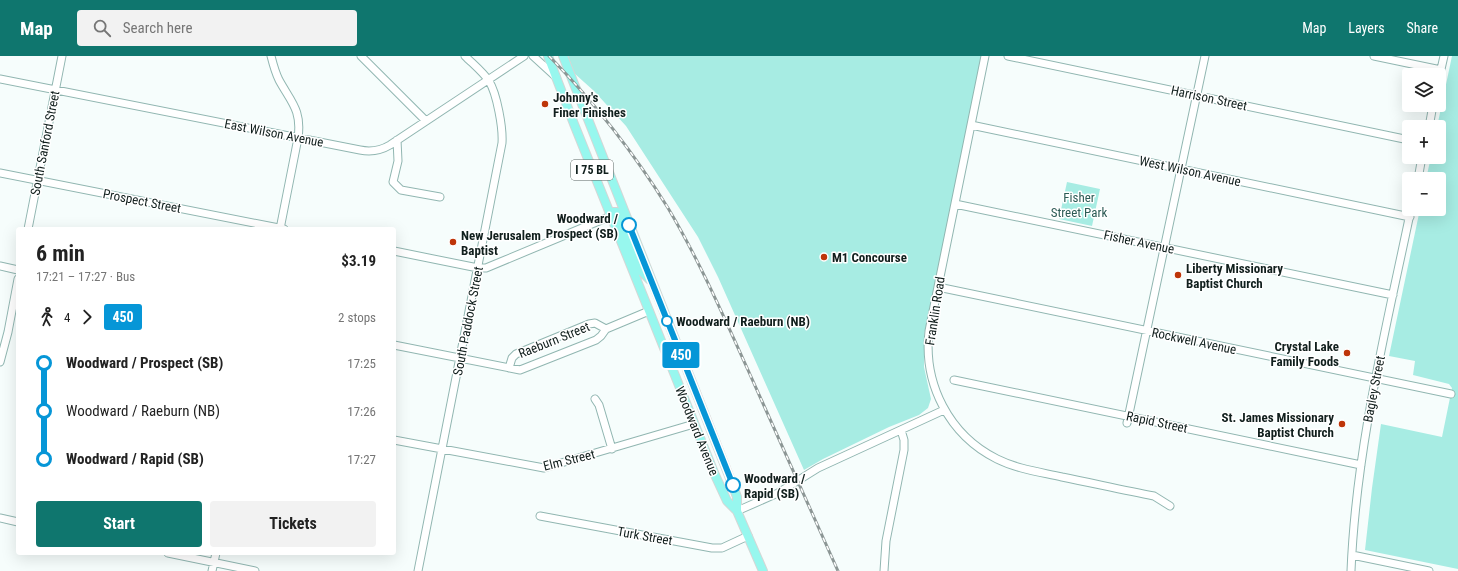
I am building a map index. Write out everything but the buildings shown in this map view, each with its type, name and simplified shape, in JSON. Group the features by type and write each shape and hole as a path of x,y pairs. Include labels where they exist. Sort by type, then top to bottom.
{"main road":[{"name":"Woodward Avenue","path":"548,56 694,424 727,501 737,511 763,571"},
{"name":"Woodward Avenue","path":"563,56 737,497 737,511"},
{"path":"611,216 612,212 617,212 642,272 651,280"},
{"path":"649,311 656,314 671,352 676,353 679,350"}],"street":[{"name":"South Sanford Street","path":"28,227 62,56"},
{"path":"271,56 279,80 296,110 299,121 298,138 281,227"},
{"path":"361,56 426,121"},
{"name":"South Paddock Street","path":"418,571 503,138 495,97 488,80 465,56"},
{"name":"East Wilson Avenue","path":"0,79 367,151 382,149 397,140 524,56"},
{"path":"533,56 556,78"},
{"name":"Franklin Road","path":"984,56 929,331 928,354 933,382 944,410 958,429 972,443 988,454 1006,463 1154,496 1170,506"},
{"name":"Harrison Street","path":"1008,56 1402,139"},
{"path":"1128,420 1205,56"},
{"path":"1374,56 1431,68"},
{"path":"1441,68 1444,56"},
{"name":"West Wilson Avenue","path":"971,125 1410,217"},
{"path":"397,140 398,162 393,182 401,190 440,197"},
{"name":"Prospect Street","path":"0,173 271,227"},
{"name":"Fisher Avenue","path":"955,204 1393,295"},
{"path":"396,251 478,268 488,267 611,216"},
{"name":"Bagley Street","path":"1351,571 1361,465 1375,379 1410,217"},
{"path":"0,266 16,270"},
{"name":"Rockwell Avenue","path":"938,287 1450,394"},
{"path":"0,362 15,316 16,304"},
{"name":"Raeburn Street","path":"396,345 518,370 525,369 598,339 606,329 649,311"},
{"name":"Raeburn Street","path":"509,368 512,358 516,354 589,324 595,323 606,329"},
{"name":"Rapid Street","path":"954,380 1128,420 1361,465"},
{"path":"595,399 599,405 612,449"},
{"path":"737,511 778,493 818,468 944,410"},
{"name":"Elm Street","path":"396,440 544,468 694,424"},
{"path":"884,571 886,541 904,450 904,440 900,430"},
{"name":"Turk Street","path":"540,516 712,548 722,548 748,536"},
{"path":"0,518 16,522"},
{"path":"178,555 255,571"},
{"path":"212,571 216,555"},
{"path":"1352,555 1429,571"}],"green space":[{"name":"M1 Concourse","path":"568,56 982,56 924,335 924,367 931,399 928,408 919,415 889,427 823,459 804,470 718,277 698,237 626,126 594,91 574,73"},
{"path":"1452,56 1458,56 1458,569 1365,550 1381,424 1442,437 1452,388 1449,384 1413,375 1415,361 1389,356 1419,216 1446,216 1446,172 1428,172 1429,164 1446,164 1446,120 1438,120 1440,112 1446,112 1446,84"},
{"name":"Fisher Street Park","path":"1067,182 1100,189 1092,226 1059,219"}],"railway":[{"path":"549,56 582,91 613,129 668,208 720,308 838,571"}],"bus line":[{"name":"450","path":"629,225 733,485"}],"place":[{"name":"Johnny's Finer Finishes","path":"545,104"},
{"name":"Woodward / Prospect (SB)","path":"629,225"},
{"name":"New Jerusalem Baptist","path":"453,242"},
{"name":"M1 Concourse","path":"824,257"},
{"name":"Liberty Missionary Baptist Church","path":"1178,275"},
{"name":"Woodward / Raeburn (NB)","path":"667,321"},
{"name":"Crystal Lake Family Foods","path":"1347,353"},
{"name":"St. James Missionary Baptist Church","path":"1342,424"},
{"name":"Woodward / Rapid (SB)","path":"733,485"}]}
